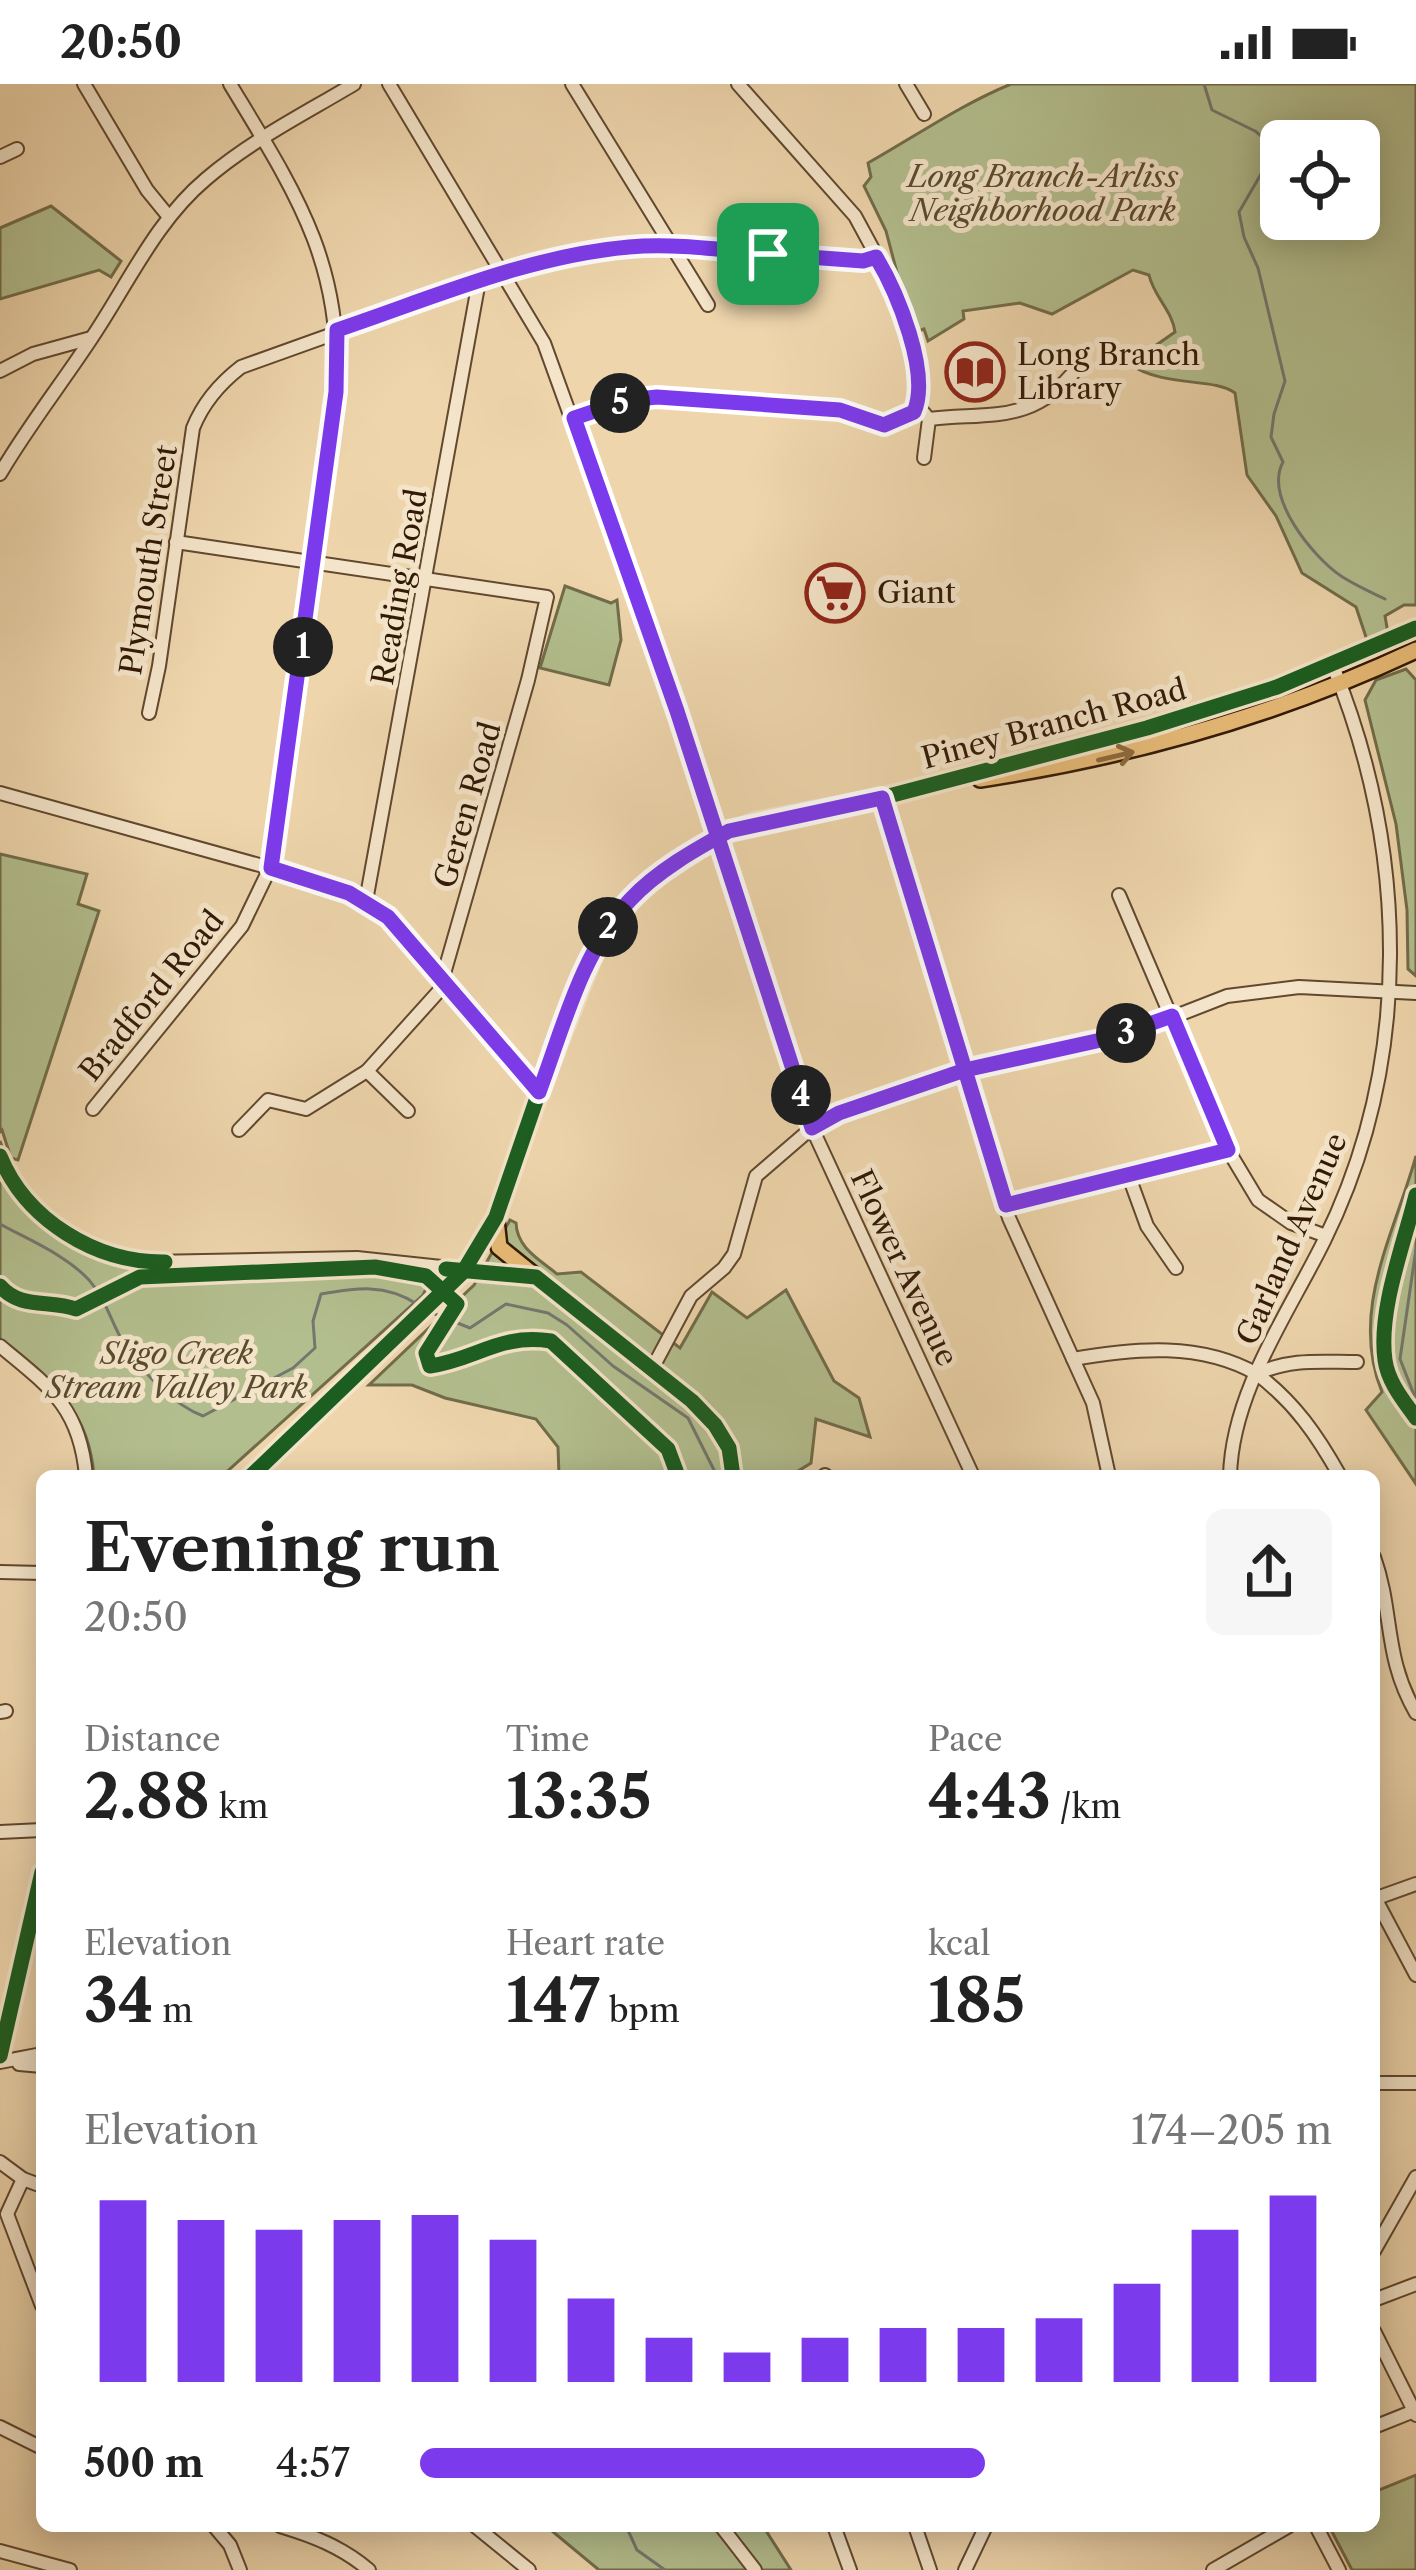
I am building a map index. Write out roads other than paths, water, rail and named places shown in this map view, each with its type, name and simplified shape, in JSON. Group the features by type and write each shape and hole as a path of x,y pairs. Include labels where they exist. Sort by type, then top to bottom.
{"main road":[{"name":"Piney Branch Road","path":"1045,761 1333,666 1416,628"},
{"name":"Piney Branch Road","path":"257,1470 463,1272 496,1217 576,992 609,926 652,880 716,838 754,822 1203,733 1340,684 1416,650"},
{"path":"496,1217 499,1247 536,1277"},
{"path":"0,2060 36,1899"}],"street":[{"path":"84,84 147,190 169,217"},
{"name":"Bradford Road","path":"93,1108 242,926 271,868 314,560 336,392 332,290 315,235 230,84"},
{"path":"0,474 169,217 208,177 354,84"},
{"name":"Flower Avenue","path":"389,84 544,343 677,711 812,1128 971,1470"},
{"path":"572,84 708,305"},
{"path":"737,84 855,216 895,296 918,369 920,397 914,412"},
{"path":"906,84 923,114"},
{"path":"0,157 17,149"},
{"name":"Plymouth Street","path":"149,712 193,428 224,380 241,368 503,273 583,254 672,246 863,261 876,257"},
{"name":"Reading Road","path":"366,902 479,281"},
{"path":"0,371 33,354 92,338"},
{"path":"929,419 1007,415 1052,393 1077,368"},
{"path":"574,418 628,400 657,397 840,410 884,425 914,412 924,413 929,419 924,458"},
{"path":"176,542 428,578"},
{"name":"Geren Road","path":"238,1130 268,1100 306,1109 368,1071 439,991 443,980 547,597 428,578"},
{"name":"Garland Avenue","path":"1231,1470 1234,1434 1257,1374 1363,1151 1382,1063 1390,992 1389,903 1364,760 1333,666"},
{"path":"0,793 271,868 366,902 388,917 539,1092"},
{"path":"882,798 1006,1205 1101,1426 1108,1470"},
{"path":"1119,896 1228,1150 1258,1200 1270,1211 1326,1236"},
{"path":"652,1369 691,1296 734,1254 756,1176 812,1128 839,1113 965,1070 1110,1038 1227,996 1263,989 1416,993"},
{"path":"368,1071 408,1111"},
{"path":"1006,1205 1228,1150"},
{"path":"0,1156 16,1188 35,1209 94,1249 127,1259 357,1258 536,1277 715,1425 729,1448 733,1470"},
{"path":"1128,1174 1148,1226 1176,1268"},
{"path":"0,1346 43,1381 69,1414 83,1445 85,1470"},
{"path":"1073,1359 1112,1352 1185,1350 1235,1361 1288,1398 1336,1470"},
{"path":"1257,1374 1279,1363 1357,1362"},
{"path":"0,1572 36,1573"},
{"path":"1380,1575 1392,1659 1416,1713"},
{"path":"0,1832 36,1830"},
{"path":"1380,1896 1416,1884"},
{"path":"1380,1909 1416,1975"},
{"path":"0,2060 36,2055"},
{"path":"0,2060 36,2065"},
{"path":"1380,2084 1416,2083"},
{"path":"0,2162 36,2184"},
{"path":"1380,2241 1416,2177"},
{"path":"22,2179 7,2213 36,2290"},
{"path":"1380,2298 1416,2284"},
{"path":"1380,2343 1415,2413 1380,2425"},
{"path":"0,2427 36,2445"},
{"path":"219,2532 240,2570"},
{"path":"299,2532 352,2556 369,2570"},
{"path":"483,2532 529,2570"},
{"path":"726,2532 754,2570"},
{"path":"836,2532 850,2570"},
{"path":"917,2532 930,2570"},
{"path":"965,2570 983,2532"},
{"path":"1213,2570 1278,2532"},
{"path":"1319,2532 1340,2570"},
{"path":"0,2551 70,2570"}],"waterway":[{"path":"1204,84 1212,110 1271,144 1268,162 1239,212 1258,268 1285,381 1271,437 1283,462 1279,476 1285,508 1329,567 1385,599"},
{"path":"0,1224 80,1271 142,1368 171,1396 203,1416 293,1368 315,1348 313,1321 321,1294 382,1290 417,1304"},
{"path":"1416,1249 1400,1359 1416,1400"},
{"path":"430,1312 470,1328 506,1304 548,1313 688,1418 714,1470"},
{"path":"629,2532 637,2550 665,2570"}],"place":[{"name":"Long Branch Library","path":"975,372"},
{"name":"Giant","path":"835,593"}],"park label":[{"name":"Long Branch-Arliss Neighborhood Park","path":"1043,194"},
{"name":"Sligo Creek Stream Valley Park","path":"177,1371"}]}
